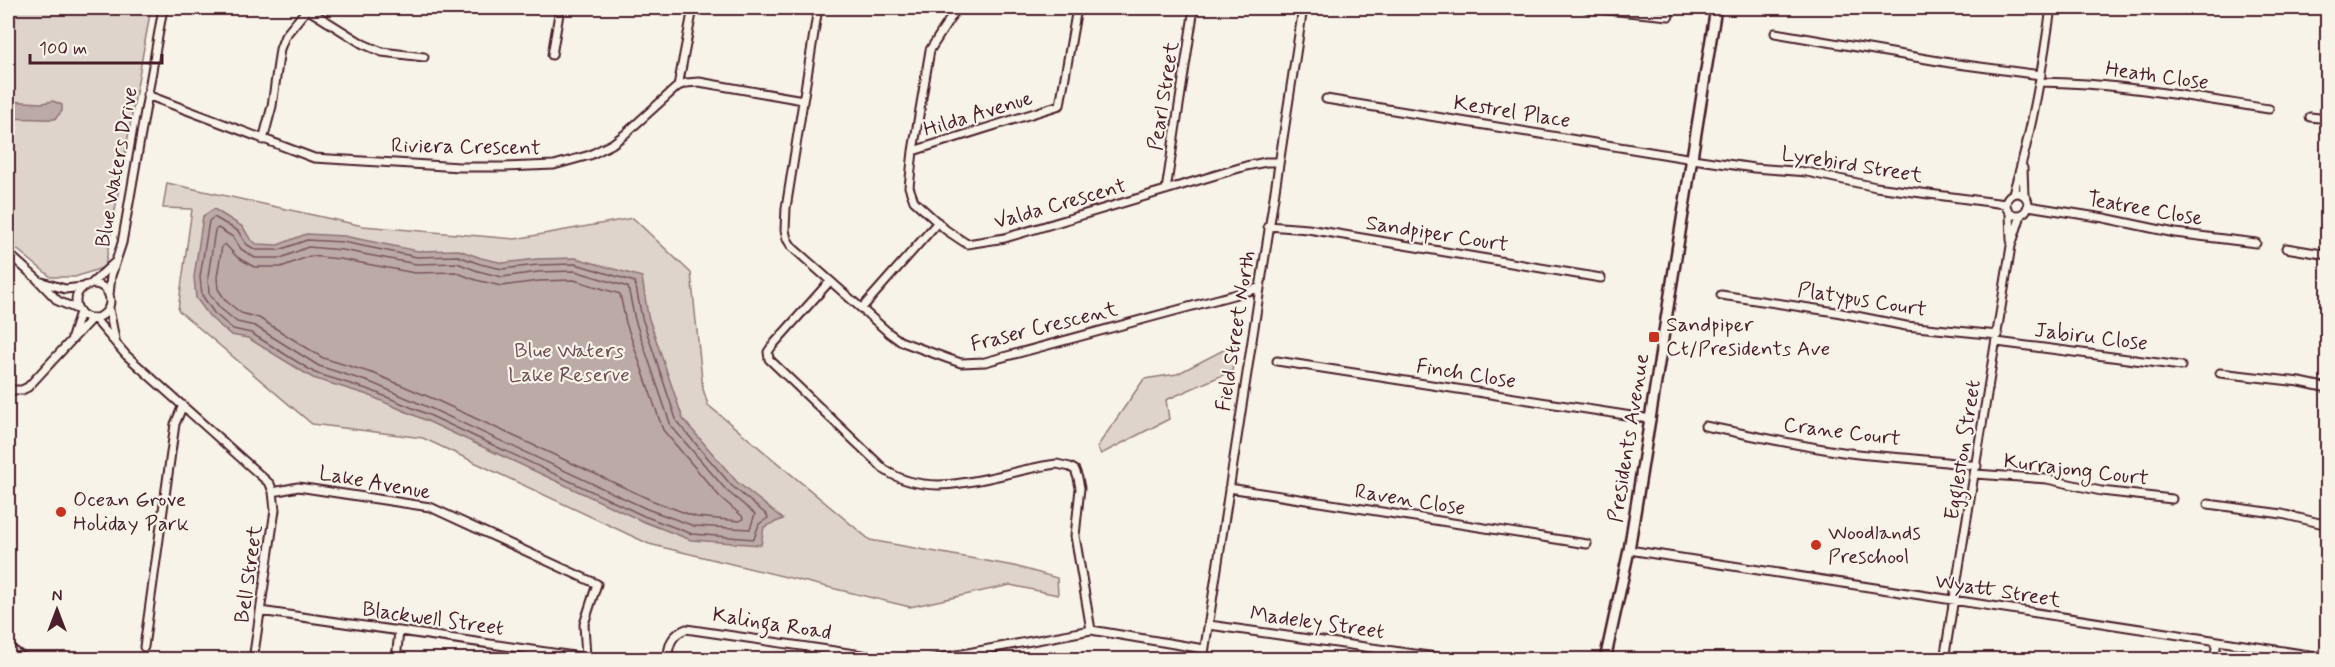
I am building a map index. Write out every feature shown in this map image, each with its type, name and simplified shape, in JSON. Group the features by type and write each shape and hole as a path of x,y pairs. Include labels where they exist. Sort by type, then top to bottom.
{"street":[{"name":"Blue Waters Drive","path":"109,295 122,243 163,8"},
{"path":"263,140 272,106 280,49 285,36 307,8 363,44 382,52 424,57"},
{"path":"552,55 560,8"},
{"path":"678,86 693,8"},
{"name":"Fraser Crescent","path":"818,8 786,208 785,230 792,247 900,341 948,359 973,364 999,359 1259,288"},
{"name":"Valda Crescent","path":"957,8 930,50 909,178 914,201 967,244 979,244 1246,166 1278,162"},
{"name":"Hilda Avenue","path":"913,151 1060,105 1077,8"},
{"name":"Pearl Street","path":"1166,190 1194,8"},
{"name":"Field Street North","path":"1203,660 1303,8"},
{"path":"1586,8 1669,16"},
{"name":"Presidents Avenue","path":"1605,660 1629,550 1716,8"},
{"path":"2023,163 2024,195 2028,206 2020,215 2010,214 2005,204 2013,193 2023,163 2051,8"},
{"name":"Heath Close","path":"1775,33 2040,79 2128,87 2269,109"},
{"path":"678,86 699,82 803,100"},
{"name":"Riviera Crescent","path":"147,95 184,107 263,140 314,158 460,167 554,165 590,155 612,144 678,86"},
{"name":"Kestrel Place","path":"1326,99 1693,159"},
{"path":"2310,117 2328,119"},
{"name":"Lyrebird Street","path":"1693,159 1754,168 1807,172 1876,187 2005,204"},
{"path":"2013,193 2024,195"},
{"name":"Teatree Close","path":"2028,206 2104,218 2175,233 2256,243"},
{"name":"Eggleston Street","path":"2010,214 2011,246"},
{"name":"Eggleston Street","path":"1944,660 1998,339 2011,246 2020,215"},
{"path":"862,308 938,222"},
{"name":"Sandpiper Court","path":"1268,226 1308,229 1601,278"},
{"path":"2286,248 2328,255"},
{"path":"8,253 58,301 93,318 134,362 270,484 273,492"},
{"name":"Blue Waters Drive","path":"87,286 116,261"},
{"path":"37,279 56,288 87,286 104,288 109,295 111,326 117,344"},
{"path":"830,281 772,346 768,352 769,359 885,470 897,478 923,484 963,483 1056,464 1070,466 1075,471 1080,488 1075,536 1091,630"},
{"path":"70,339 79,311 77,295 87,286"},
{"name":"Platypus Court","path":"1721,296 1836,312 1906,326 1998,339"},
{"path":"8,390 22,390 28,387 70,339 93,318 103,315 109,307"},
{"name":"Jabiru Close","path":"1998,339 2181,366"},
{"name":"Finch Close","path":"1277,361 1650,419"},
{"path":"2220,373 2300,382 2328,388"},
{"path":"144,647 175,424 183,405"},
{"name":"Crane Court","path":"1705,426 1847,452 1977,466"},
{"name":"Kurrajong Court","path":"1975,474 2047,479 2101,492 2172,499"},
{"name":"Lake Avenue","path":"273,492 298,487 430,507 597,584 584,624 586,657"},
{"name":"Raven Close","path":"1229,488 1587,544"},
{"name":"Bell Street","path":"253,660 275,510 273,492"},
{"path":"2208,504 2282,514 2328,525"},
{"name":"Wyatt Street","path":"1629,550 2328,658"},
{"name":"Blackwell Street","path":"260,611 399,631 544,656 586,657 602,660"},
{"name":"Madeley Street","path":"1209,625 1457,660"},
{"name":"Kalinga Road","path":"667,660 671,640 680,632 694,629 896,660"},
{"path":"930,660 1091,630 1204,649"},
{"path":"396,660 399,631"},
{"path":"2214,660 2217,641"},
{"path":"8,648 24,660"}],"green space":[{"path":"8,8 151,8 105,267 75,277 51,277 8,242"},
{"name":"Blue Waters Lake Reserve","path":"167,183 363,226 515,239 633,218 691,273 703,389 708,405 870,540 1014,566 1057,578 1058,595 1010,585 910,607 649,544 423,438 312,424 178,310 192,209 163,208"},
{"path":"1237,343 1232,371 1166,400 1169,419 1101,454 1097,447 1144,379 1177,374"}],"water":[{"path":"8,101 42,103 53,101 62,105 62,111 55,119 8,119"},
{"name":"Blue Waters Lake Reserve","path":"214,209 243,227 250,239 257,244 278,245 306,234 344,236 418,251 459,250 503,263 576,258 642,277 648,316 683,419 737,482 783,519 764,527 761,545 691,540 642,521 368,395 313,378 248,338 231,335 210,317 196,298 194,277 203,216"}],"place":[{"name":"Sandpiper Ct/Presidents Ave","path":"1654,337"},
{"name":"Ocean Grove Holiday Park","path":"61,512"},
{"name":"Woodlands Preschool","path":"1816,545"}]}
